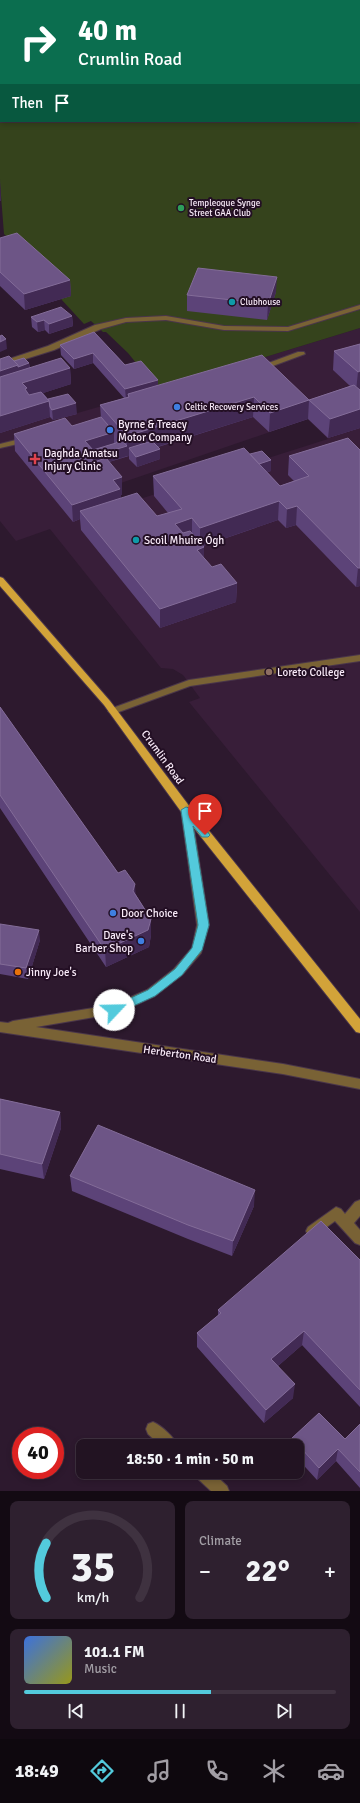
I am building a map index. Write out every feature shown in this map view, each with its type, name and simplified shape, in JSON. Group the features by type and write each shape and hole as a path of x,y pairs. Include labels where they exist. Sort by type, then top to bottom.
{"main road":[{"name":"Crumlin Road","path":"0,580 113,711 186,810 360,1028"}],"street":[{"path":"0,364 51,348 98,327 126,320 166,318 224,328 288,329 360,307"},
{"path":"250,371 300,354"},
{"path":"0,446 37,436"},
{"path":"113,711 189,683 360,658"},
{"path":"2,1027 114,1010 151,993 178,972 196,950 204,925 186,810"},
{"name":"Herberton Road","path":"2,1027 283,1069 360,1084"},
{"path":"346,1223 360,1206"},
{"path":"306,1238 336,1213 360,1238"},
{"path":"153,1430 163,1439"},
{"path":"209,1479 222,1491"}],"shaded area":[{"name":"Loreto College","path":"360,328 360,912 189,702 200,698 183,675 173,669 161,668 50,529 16,541 0,521 0,432 50,417 53,420 158,390","holes":["308,419 328,439 121,505 115,485"]}],"green space":[{"name":"Templeogue Synge Street GAA Club","path":"0,122 360,122 360,328 158,390 128,353 106,332 103,332 91,321 84,324 61,299 70,295 4,234 0,183"}],"building":[{"path":"17,233 70,280 24,294 0,272 0,238"},
{"path":"198,268 277,277 268,304 187,295"},
{"path":"61,307 72,316 49,324 44,320 37,322 31,317"},
{"path":"94,332 125,365 141,361 158,380 125,389 93,353 74,359 60,345"},
{"path":"2,335 6,339 0,342 0,336"},
{"path":"360,344 360,371 358,372 334,351"},
{"path":"262,355 309,400 270,413 254,397 127,436 100,405 129,397 128,394"},
{"path":"9,356 18,365 0,371 0,359"},
{"path":"24,358 29,363 18,367 14,361"},
{"path":"61,358 70,368 22,383 27,388 25,389 29,395 41,392 49,401 0,416 0,377"},
{"path":"354,385 360,390 360,409 330,419 309,400"},
{"path":"68,394 76,403 52,410 48,399"},
{"path":"101,417 114,432 85,441 93,450 86,452 94,462 106,458 122,477 113,480 120,489 72,505 14,434 65,418 72,426"},
{"path":"120,438 127,446 94,456 93,450 116,443"},
{"name":"Scoil Mhuire Ógh","path":"348,438 360,450 360,568 358,568 297,506 287,509 279,501 200,528 192,518 175,524 183,533 190,531 204,547 197,550 212,567 221,564 237,583 160,609 80,511 137,493 157,516 182,509 153,476 244,448 280,486 309,476 289,456"},
{"path":"152,441 160,449 136,457 129,448"},
{"path":"262,451 271,460 259,464 250,454"},
{"path":"0,707 118,873 125,870 135,884 133,891 151,919 148,930 105,950 0,795"},
{"path":"0,924 39,930 26,968 0,964"},
{"path":"0,1099 60,1112 42,1164 0,1154"},
{"path":"98,1125 255,1190 233,1241 188,1225 70,1176"},
{"path":"321,1221 360,1260 360,1390 304,1331 271,1359 295,1384 266,1410 197,1333 221,1313 218,1310"},
{"path":"319,1413 345,1439 360,1424 360,1472 338,1449 319,1468 304,1451 304,1439 292,1438"}],"place":[{"name":"Templeogue Synge Street GAA Club","path":"181,208"},
{"name":"Clubhouse","path":"232,302"},
{"name":"Celtic Recovery Services","path":"177,407"},
{"name":"Byrne & Treacy Motor Company","path":"110,430"},
{"name":"Daghda Amatsu Injury Clinic","path":"35,459"},
{"name":"Scoil Mhuire Ógh","path":"136,540"},
{"name":"Loreto College","path":"269,672"},
{"name":"Door Choice","path":"113,913"},
{"name":"Dave's Barber Shop","path":"141,941"},
{"name":"Jinny Joe's","path":"18,972"}],"route":[{"path":"114,1010 151,993 178,972 196,950 204,925 186,810 205,835"}]}
